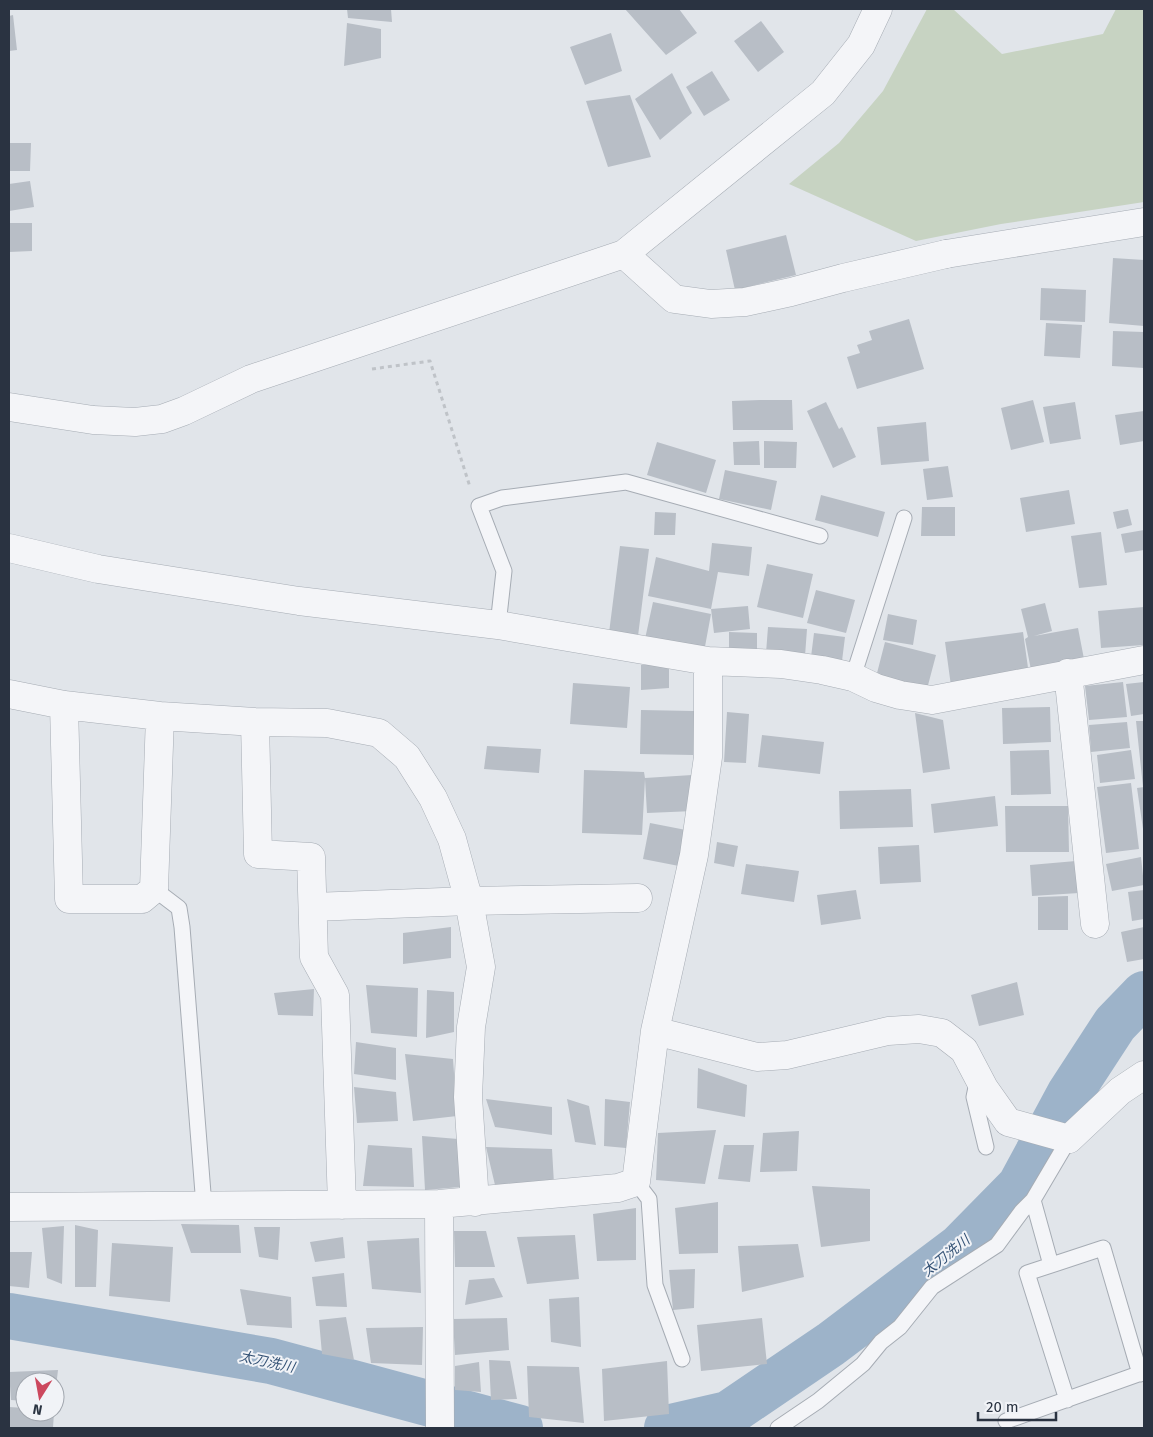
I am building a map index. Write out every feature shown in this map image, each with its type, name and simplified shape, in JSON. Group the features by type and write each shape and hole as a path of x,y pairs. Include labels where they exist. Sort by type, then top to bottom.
{"street":[{"path":"9,407 93,420 135,422 162,419 184,411 251,379 624,254 823,93 860,45 878,9"},
{"path":"624,254 674,299 711,304 745,302 946,254 1144,222"},
{"path":"9,548 98,568 270,596 498,625 708,661 781,664 853,677 892,693 932,700 1144,660"},
{"path":"9,1207 439,1204 618,1188 636,1182 655,1031 694,855 707,767 708,661"},
{"path":"1068,673 1095,924"},
{"path":"9,694 64,705 160,716 255,722 327,723 379,733 407,757 434,798 452,839 469,901 481,968 470,1027 468,1097 475,1202"},
{"path":"64,705 69,899 142,899 154,890 160,716"},
{"path":"255,722 258,854 311,857 314,957 335,995 342,1205"},
{"path":"313,907 469,901 638,898"},
{"path":"655,1031 758,1056 787,1055 888,1031 920,1029 942,1033 964,1050 981,1082 1008,1122 1069,1139 1120,1091 1144,1075"},
{"path":"439,1204 438,1388 440,1428"}],"lane":[{"path":"498,625 504,571 479,506 502,498 626,482 820,536"},
{"path":"853,677 904,518"},
{"path":"154,890 179,908 204,1206"},
{"path":"981,1082 974,1097 986,1147"},
{"path":"778,1428 818,1401 863,1364 881,1342 900,1327 932,1287 997,1245 1022,1211 1033,1200 1069,1139"},
{"path":"636,1182 649,1199 655,1284 682,1359"},
{"path":"1033,1200 1051,1266"},
{"path":"1006,1421 1067,1400 1142,1373 1103,1248 1027,1273 1067,1400"}],"path":[{"path":"368,369 430,361 469,484 479,506"}],"green space":[{"path":"927,9 953,9 1002,54 1103,34 1116,9 1144,9 1144,202 1001,224 916,241 789,184 839,143 883,91"}],"building":[{"path":"347,9 391,9 392,22 348,18"},
{"path":"625,9 679,9 697,33 666,55"},
{"path":"13,15 17,50 9,51 9,16"},
{"path":"761,21 784,52 758,72 734,41"},
{"path":"347,23 381,29 381,58 344,66"},
{"path":"611,33 622,71 585,85 570,47"},
{"path":"712,71 730,100 704,116 686,87"},
{"path":"672,73 692,113 660,140 635,99"},
{"path":"630,95 651,157 608,167 586,101"},
{"path":"9,143 31,143 30,171 9,171"},
{"path":"30,181 34,207 9,211 9,184"},
{"path":"9,223 32,223 32,251 9,252"},
{"path":"786,235 796,275 735,290 726,250"},
{"path":"1113,258 1144,260 1144,326 1109,323"},
{"path":"1041,288 1086,290 1085,322 1040,320"},
{"path":"909,319 924,369 857,389 847,357 860,353 857,345 872,340 869,331"},
{"path":"1046,323 1082,325 1080,358 1044,356"},
{"path":"1113,331 1144,332 1144,368 1112,366"},
{"path":"792,400 793,430 733,430 732,401"},
{"path":"1033,400 1044,442 1011,450 1001,408"},
{"path":"826,402 839,429 842,427 856,457 833,468 807,411"},
{"path":"1075,402 1081,439 1050,444 1043,407"},
{"path":"1144,411 1144,441 1120,445 1115,415"},
{"path":"926,422 929,461 881,465 877,427"},
{"path":"759,441 760,465 734,465 733,442"},
{"path":"764,441 797,442 796,468 764,468"},
{"path":"657,442 716,460 706,493 647,475"},
{"path":"948,466 953,497 927,500 923,469"},
{"path":"725,470 777,481 771,510 719,499"},
{"path":"1069,490 1075,524 1026,532 1020,498"},
{"path":"821,495 885,512 878,537 815,520"},
{"path":"922,507 955,507 955,536 921,536"},
{"path":"1128,509 1132,525 1117,529 1113,512"},
{"path":"655,512 676,513 675,535 654,535"},
{"path":"1144,530 1144,550 1125,553 1121,534"},
{"path":"1101,532 1107,585 1079,588 1071,536"},
{"path":"712,543 752,547 749,576 718,572 711,609 648,596 656,557 709,571"},
{"path":"620,546 649,549 638,636 609,633"},
{"path":"767,564 813,574 803,618 757,607"},
{"path":"816,590 855,600 846,633 807,623"},
{"path":"653,602 711,614 704,652 645,639"},
{"path":"1045,603 1052,631 1034,636 1078,628 1084,659 1031,670 1025,639 1028,637 1021,609"},
{"path":"748,606 750,629 714,633 711,609"},
{"path":"1144,607 1144,645 1101,648 1098,611"},
{"path":"888,614 917,620 913,645 883,640"},
{"path":"768,627 807,629 805,656 766,653"},
{"path":"729,632 757,633 757,650 729,650"},
{"path":"1023,632 1029,675 951,686 945,642"},
{"path":"814,633 845,637 842,661 811,657"},
{"path":"885,642 936,655 927,689 876,677"},
{"path":"669,664 669,688 641,690 641,665"},
{"path":"1123,682 1127,717 1089,720 1085,686"},
{"path":"1144,682 1144,714 1131,716 1126,684"},
{"path":"573,683 630,687 627,728 570,724"},
{"path":"1050,707 1051,742 1003,744 1002,708"},
{"path":"641,710 694,711 693,755 640,754"},
{"path":"727,712 749,714 746,763 724,762"},
{"path":"915,713 943,720 950,769 923,773"},
{"path":"1136,721 1144,721 1144,787 1143,787"},
{"path":"1127,722 1130,748 1091,752 1089,725"},
{"path":"762,735 824,742 820,774 758,767"},
{"path":"487,746 541,749 539,773 484,769"},
{"path":"1049,750 1051,794 1011,795 1010,751"},
{"path":"1131,750 1135,779 1100,783 1097,755"},
{"path":"584,770 644,772 645,778 692,775 694,811 647,813 645,779 642,835 582,833"},
{"path":"1131,783 1139,849 1106,853 1097,787"},
{"path":"1144,787 1144,829 1143,829 1137,788"},
{"path":"911,789 913,827 840,829 839,791"},
{"path":"995,796 998,826 934,833 931,804"},
{"path":"1005,806 1068,806 1069,852 1006,852"},
{"path":"650,823 686,830 679,866 643,859"},
{"path":"717,842 738,846 734,867 714,863"},
{"path":"919,845 921,882 880,884 878,847"},
{"path":"1141,857 1144,885 1112,891 1106,864"},
{"path":"1076,861 1079,893 1032,896 1030,865"},
{"path":"746,864 799,871 794,902 741,894"},
{"path":"856,890 861,919 821,925 817,895"},
{"path":"1144,890 1144,919 1132,921 1128,892"},
{"path":"1068,896 1068,930 1038,930 1038,897"},
{"path":"451,927 451,958 403,964 403,933"},
{"path":"1144,927 1144,959 1127,962 1121,932"},
{"path":"1017,982 1024,1015 979,1026 971,995"},
{"path":"366,985 418,988 417,1037 371,1033"},
{"path":"314,989 313,1016 278,1015 274,993"},
{"path":"427,990 454,992 454,1032 426,1038"},
{"path":"356,1042 396,1048 396,1080 354,1074"},
{"path":"405,1054 453,1059 457,1116 413,1121"},
{"path":"698,1068 747,1085 745,1117 697,1108"},
{"path":"354,1087 396,1092 398,1121 357,1123"},
{"path":"486,1099 552,1107 552,1135 495,1127"},
{"path":"567,1099 589,1106 596,1145 575,1142"},
{"path":"605,1099 630,1102 626,1148 604,1146"},
{"path":"716,1130 705,1184 656,1180 658,1133"},
{"path":"799,1131 797,1171 760,1172 763,1133"},
{"path":"422,1136 458,1139 460,1187 425,1190"},
{"path":"368,1145 412,1148 414,1187 363,1186"},
{"path":"724,1145 754,1145 750,1182 718,1179"},
{"path":"486,1147 552,1149 554,1184 495,1185"},
{"path":"812,1186 870,1189 870,1241 821,1247"},
{"path":"718,1202 718,1253 679,1254 675,1208"},
{"path":"636,1208 636,1260 597,1261 593,1214"},
{"path":"181,1224 239,1225 241,1253 191,1253"},
{"path":"75,1225 98,1230 96,1287 75,1287"},
{"path":"64,1226 62,1284 47,1278 42,1228"},
{"path":"254,1227 280,1227 278,1260 259,1257"},
{"path":"454,1231 486,1231 495,1267 455,1267"},
{"path":"575,1235 579,1279 527,1284 517,1237"},
{"path":"343,1237 345,1258 315,1262 310,1242"},
{"path":"419,1238 421,1293 372,1289 367,1241"},
{"path":"112,1243 173,1247 170,1302 109,1296"},
{"path":"798,1244 804,1277 742,1292 738,1246"},
{"path":"9,1252 32,1252 29,1288 9,1286"},
{"path":"695,1269 694,1308 673,1310 669,1270"},
{"path":"344,1273 347,1307 316,1306 312,1277"},
{"path":"494,1278 503,1297 465,1305 469,1280"},
{"path":"240,1289 291,1297 292,1328 247,1325"},
{"path":"579,1297 581,1347 551,1342 549,1299"},
{"path":"346,1317 354,1360 322,1354 319,1320"},
{"path":"507,1318 509,1350 455,1355 453,1319"},
{"path":"762,1318 767,1364 701,1371 697,1325"},
{"path":"423,1327 422,1365 371,1363 366,1328"},
{"path":"489,1360 510,1361 517,1399 491,1400"},
{"path":"667,1361 669,1414 604,1421 602,1369"},
{"path":"479,1362 481,1392 455,1390 455,1366"},
{"path":"527,1366 579,1367 584,1423 529,1417"},
{"path":"58,1370 58,1372 15,1372 15,1400 11,1400 9,1372"},
{"path":"9,1407 15,1407 15,1422 53,1422 53,1428 9,1428"}],"waterway":[{"name":"太刀洗川","path":"667,1428 728,1414 831,1344 961,1246 1020,1186 1070,1093 1115,1024 1144,994"},
{"name":"太刀洗川","path":"9,1316 271,1361 520,1428"}]}
